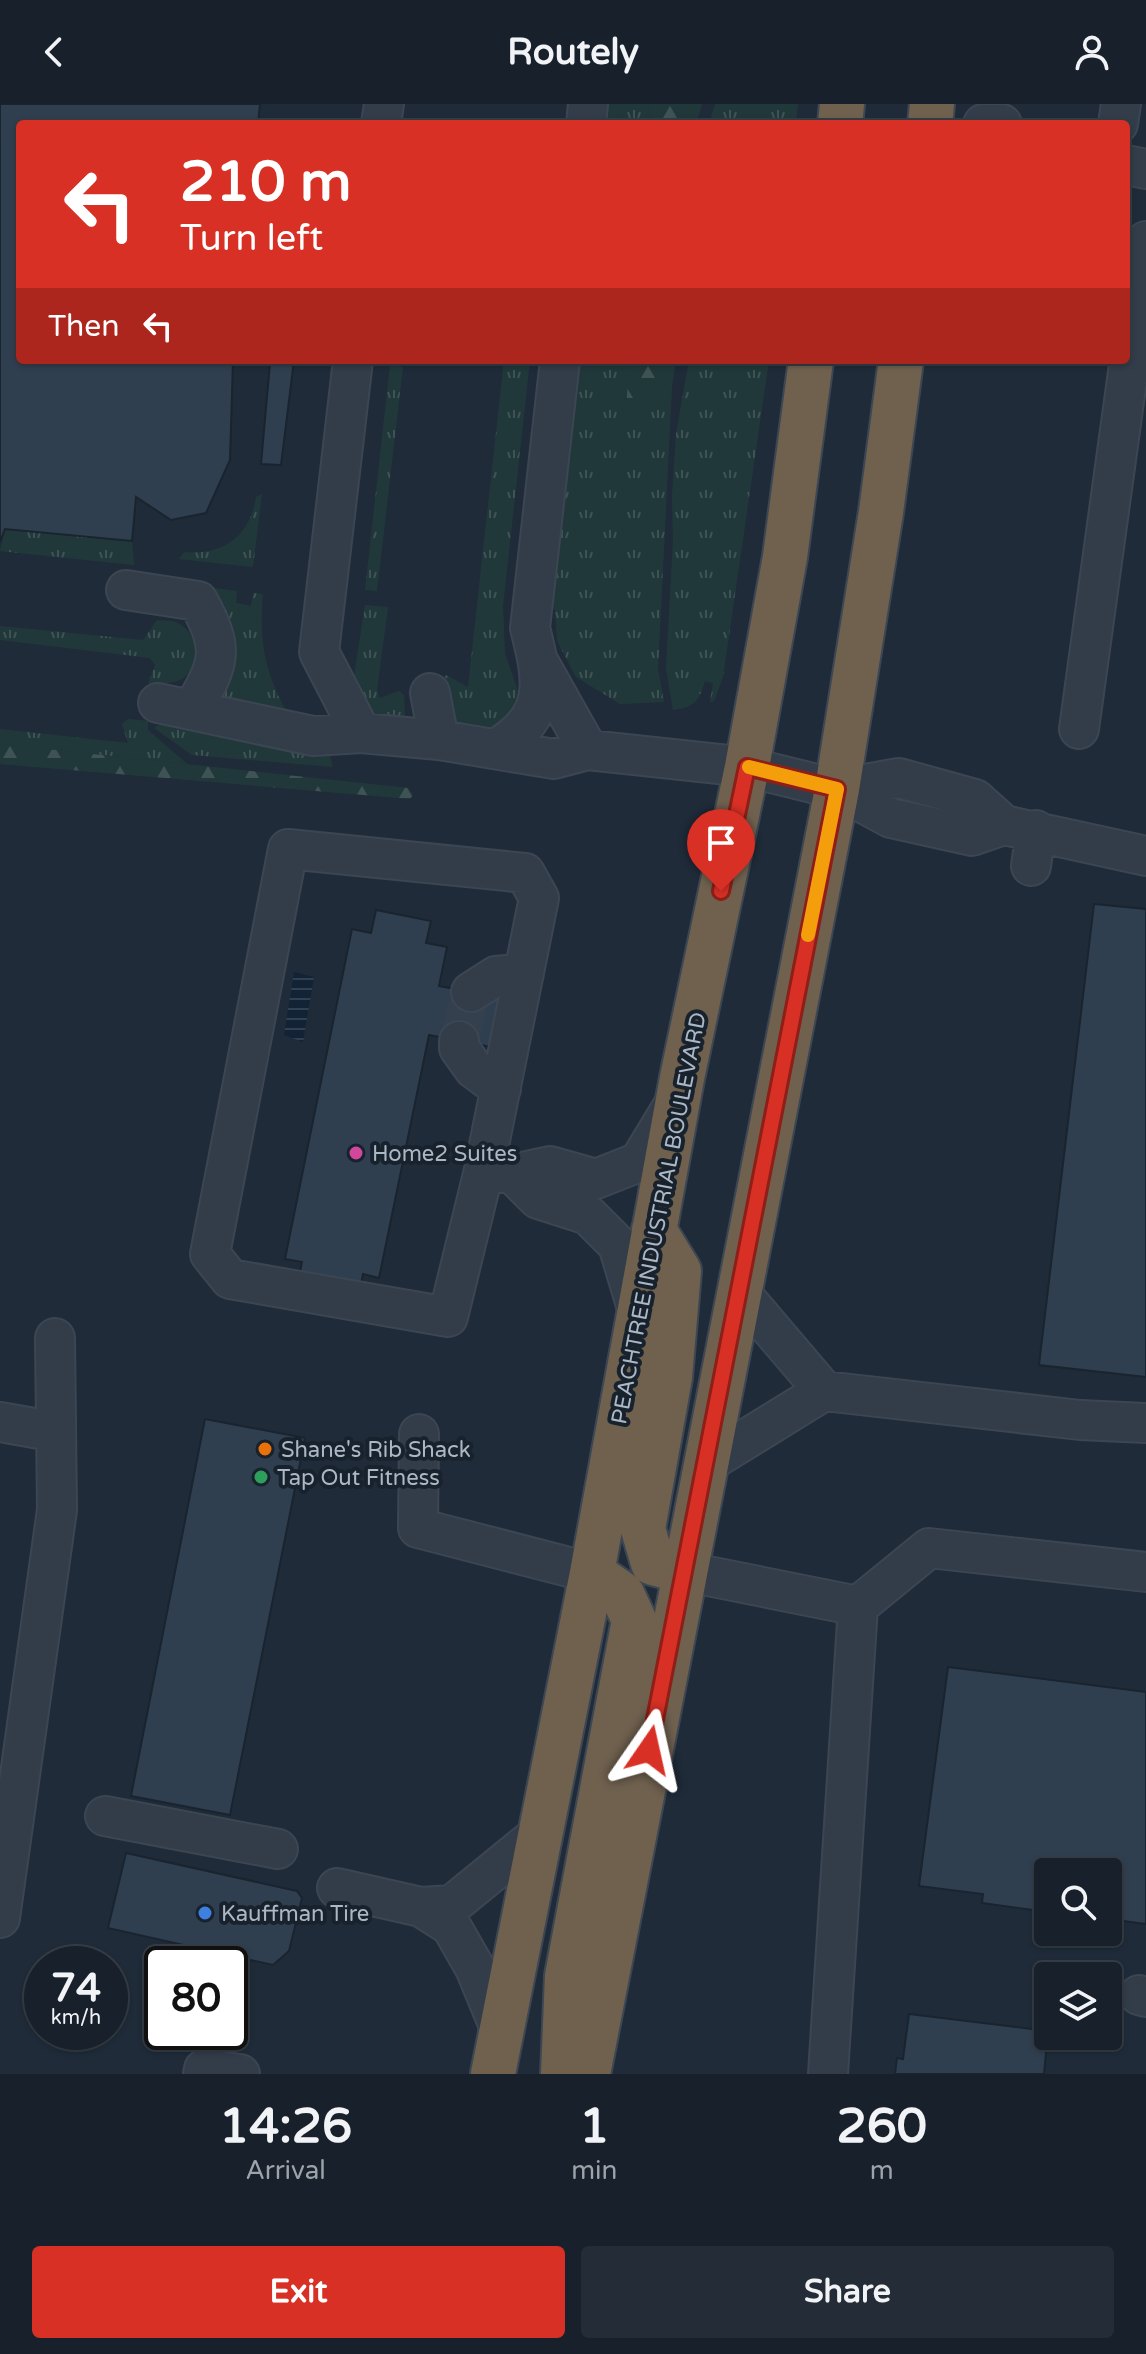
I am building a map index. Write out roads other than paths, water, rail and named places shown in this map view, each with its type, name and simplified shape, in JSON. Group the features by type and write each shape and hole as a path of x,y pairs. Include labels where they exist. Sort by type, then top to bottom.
{"highway":[{"name":"PEACHTREE INDUSTRIAL BOULEVARD","path":"493,2074 592,1573 679,1097 747,767 785,557 810,364"},
{"path":"588,2074 683,1571 837,789 881,512 900,364"},
{"path":"654,1230 679,1271 670,1377 643,1529 653,1563 683,1571"},
{"path":"563,2074 567,1976 634,1620 622,1594 592,1573"}],"street":[{"path":"1130,358 1146,241"},
{"path":"353,364 319,652 361,733"},
{"path":"496,749 521,733 540,700 538,661 530,628 560,364"},
{"path":"1079,729 1129,364"},
{"path":"126,590 198,601 219,647 214,672 176,706 313,736 361,733 439,740 554,759 588,750 747,767 837,789 899,778 975,799 1024,840 1146,856"},
{"path":"538,661 588,750"},
{"path":"430,693 439,740"},
{"path":"288,849 525,873 539,898 524,973 501,1089 499,1172 448,1317 230,1279 210,1254 288,849"},
{"path":"471,992 496,976 524,973"},
{"path":"459,1041 459,1048 474,1069 501,1089"},
{"path":"499,1172 550,1166 596,1179 639,1162 679,1097"},
{"path":"499,1172 538,1199 588,1215 618,1245 639,1315"},
{"path":"738,1290 824,1391"},
{"path":"0,1918 57,1510 55,1338"},
{"path":"704,1465 824,1391 1080,1420 1146,1423"},
{"path":"0,1422 56,1432"},
{"path":"419,1434 418,1528 592,1573"},
{"path":"828,2074 858,1606 929,1548 1146,1572"},
{"path":"683,1571 858,1606"},
{"path":"105,1816 278,1849"},
{"path":"337,1888 421,1907 452,1905 539,1834"},
{"path":"421,1907 451,1926 475,1968 501,2031"},
{"path":"203,2074 204,2069 240,2074"}],"water":[{"path":"294,972 314,977 303,1042 284,1035"}],"tunnel":[{"path":"459,1041 471,992"}],"place":[{"name":"Home2 Suites","path":"356,1153"},
{"name":"Shane's Rib Shack","path":"265,1449"},
{"name":"Tap Out Fitness","path":"261,1477"},
{"name":"Kauffman Tire","path":"205,1913"}]}
